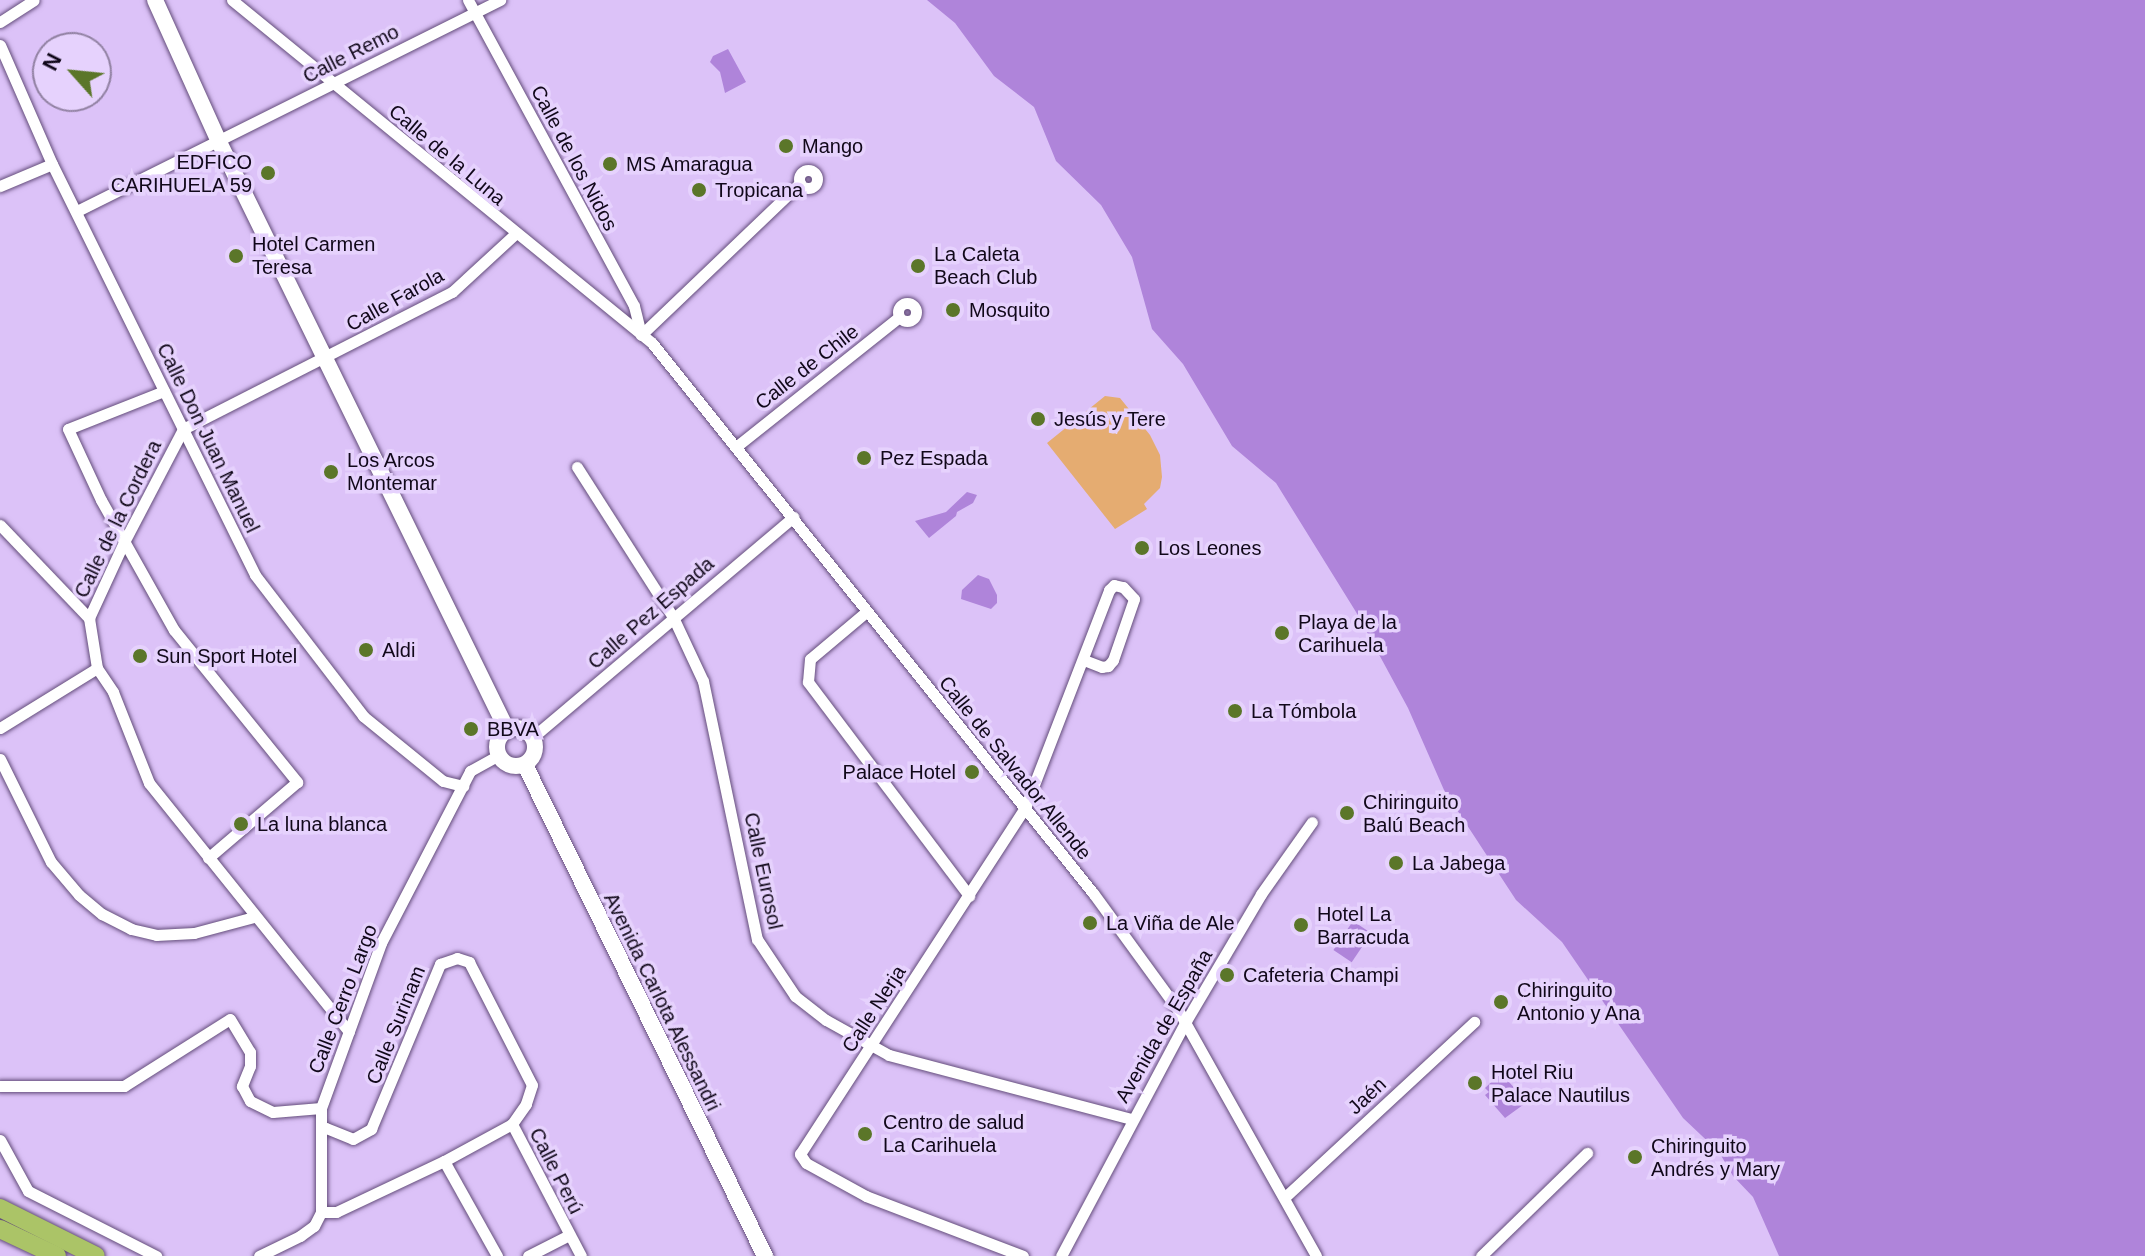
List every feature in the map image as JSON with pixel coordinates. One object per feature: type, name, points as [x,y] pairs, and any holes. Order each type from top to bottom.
[{"type":"main road","points":[[155,0],[219,142],[507,730]]},
{"type":"main road","points":[[519,727],[533,737],[535,751],[525,765],[510,765],[499,755],[498,740],[507,730],[519,727]]},
{"type":"main road","name":"Avenida Carlota Alessandri","points":[[525,765],[765,1256]]},
{"type":"main road","points":[[0,1208],[96,1256]]},
{"type":"main road","points":[[0,1229],[57,1256]]},
{"type":"street","points":[[0,22],[34,0]]},
{"type":"street","name":"Calle de la Luna","points":[[232,0],[641,335]]},
{"type":"street","name":"Calle de los Nidos","points":[[468,0],[634,306],[641,335]]},
{"type":"street","name":"Calle Remo","points":[[77,211],[500,0]]},
{"type":"street","name":"Calle Don Juan Manuel","points":[[0,45],[52,164],[255,575],[335,684],[363,716],[407,755],[443,781],[463,786]]},
{"type":"street","points":[[0,186],[52,164]]},
{"type":"street","points":[[641,335],[800,183]]},
{"type":"street","name":"Calle Farola","points":[[324,358],[452,292],[515,234]]},
{"type":"street","name":"Calle de Chile","points":[[737,446],[899,317]]},
{"type":"street","name":"Calle de Salvador Allende","points":[[641,335],[737,446],[1025,808],[1186,1021],[1316,1256]]},
{"type":"street","name":"Calle de la Cordera","points":[[97,668],[89,618],[124,542],[183,429],[324,358]]},
{"type":"street","points":[[164,391],[68,429],[124,542],[174,630],[297,782],[208,858]]},
{"type":"street","name":"Calle Eurosol","points":[[577,467],[673,617],[703,681],[757,939],[795,996],[826,1020],[914,1064],[1132,1119]]},
{"type":"street","name":"Calle Pez Espada","points":[[533,737],[793,517]]},
{"type":"street","points":[[0,525],[89,618]]},
{"type":"street","name":"Calle Nerja","points":[[1023,1256],[866,1196],[806,1163],[800,1154],[1025,808],[1109,590],[1114,585],[1123,587],[1134,599],[1113,660],[1102,667],[1084,660]]},
{"type":"street","points":[[866,612],[810,659],[808,682],[969,896]]},
{"type":"street","points":[[0,728],[97,668],[113,692],[149,783],[349,1032]]},
{"type":"street","name":"Calle Cerro Largo","points":[[321,1212],[321,1108],[381,943],[470,771],[499,755]]},
{"type":"street","points":[[0,759],[51,862],[79,895],[102,914],[131,929],[156,935],[194,933],[254,917]]},
{"type":"street","name":"Avenida de España","points":[[1061,1256],[1186,1021],[1261,894],[1312,822]]},
{"type":"street","name":"Calle Surinam","points":[[321,1130],[326,1128],[353,1139],[371,1129],[440,964],[447,959],[469,962],[532,1085],[526,1104],[512,1124]]},
{"type":"street","points":[[0,1086],[124,1086],[230,1019],[250,1052],[250,1066],[242,1086],[250,1101],[273,1112],[321,1108]]},
{"type":"street","name":"Jaén","points":[[1285,1197],[1474,1022]]},
{"type":"street","points":[[259,1256],[300,1236],[314,1226],[321,1212],[336,1212],[444,1161],[512,1124]]},
{"type":"street","name":"Calle Perú","points":[[512,1124],[581,1256]]},
{"type":"street","points":[[0,1140],[28,1191],[156,1256]]},
{"type":"street","points":[[1481,1256],[1587,1153]]},
{"type":"street","points":[[444,1161],[497,1256]]},
{"type":"street","name":"Calle Perú","points":[[528,1256],[569,1235]]},
{"type":"shaded area","points":[[927,0],[2145,0],[2145,1256],[1779,1256],[1753,1197],[1733,1176],[1719,1152],[1683,1118],[1562,942],[1516,900],[1444,790],[1408,708],[1356,612],[1276,483],[1232,446],[1183,364],[1152,329],[1132,257],[1101,205],[1056,161],[1034,107],[994,76],[955,23]]},
{"type":"shaded area","points":[[728,49],[746,82],[725,93],[720,72],[710,62],[713,56]]},
{"type":"shaded area","points":[[1105,396],[1120,398],[1150,435],[1160,455],[1162,477],[1160,488],[1144,504],[1147,509],[1115,529],[1047,443]]},
{"type":"shaded area","points":[[967,492],[977,495],[973,503],[957,512],[929,538],[915,521],[946,512]]},
{"type":"shaded area","points":[[978,575],[989,579],[997,595],[997,603],[991,609],[961,599],[962,590]]},
{"type":"shaded area","points":[[1353,921],[1371,933],[1352,962],[1333,950]]},
{"type":"shaded area","points":[[1501,1073],[1527,1102],[1505,1118],[1485,1095],[1489,1092],[1485,1088]]},
{"type":"place","name":"Mango","points":[[786,146]]},
{"type":"place","name":"MS Amaragua","points":[[610,164]]},
{"type":"place","name":"EDFICO CARIHUELA 59","points":[[268,173]]},
{"type":"place","name":"Tropicana","points":[[699,190]]},
{"type":"place","name":"Hotel Carmen Teresa","points":[[236,256]]},
{"type":"place","name":"La Caleta Beach Club","points":[[918,266]]},
{"type":"place","name":"Mosquito","points":[[953,310]]},
{"type":"place","name":"Jesús y Tere","points":[[1038,419]]},
{"type":"place","name":"Pez Espada","points":[[864,458]]},
{"type":"place","name":"Los Arcos Montemar","points":[[331,472]]},
{"type":"place","name":"Los Leones","points":[[1142,548]]},
{"type":"place","name":"Playa de la Carihuela","points":[[1282,633]]},
{"type":"place","name":"Aldi","points":[[366,650]]},
{"type":"place","name":"Sun Sport Hotel","points":[[140,656]]},
{"type":"place","name":"La Tómbola","points":[[1235,711]]},
{"type":"place","name":"BBVA","points":[[471,729]]},
{"type":"place","name":"Palace Hotel","points":[[972,772]]},
{"type":"place","name":"Chiringuito Balú Beach","points":[[1347,813]]},
{"type":"place","name":"La luna blanca","points":[[241,824]]},
{"type":"place","name":"La Jabega","points":[[1396,863]]},
{"type":"place","name":"La Viña de Ale","points":[[1090,923]]},
{"type":"place","name":"Hotel La Barracuda","points":[[1301,925]]},
{"type":"place","name":"Cafeteria Champi","points":[[1227,975]]},
{"type":"place","name":"Chiringuito Antonio y Ana","points":[[1501,1002]]},
{"type":"place","name":"Hotel Riu Palace Nautilus","points":[[1475,1083]]},
{"type":"place","name":"Centro de salud La Carihuela","points":[[865,1134]]},
{"type":"place","name":"Chiringuito Andrés y Mary","points":[[1635,1157]]}]
